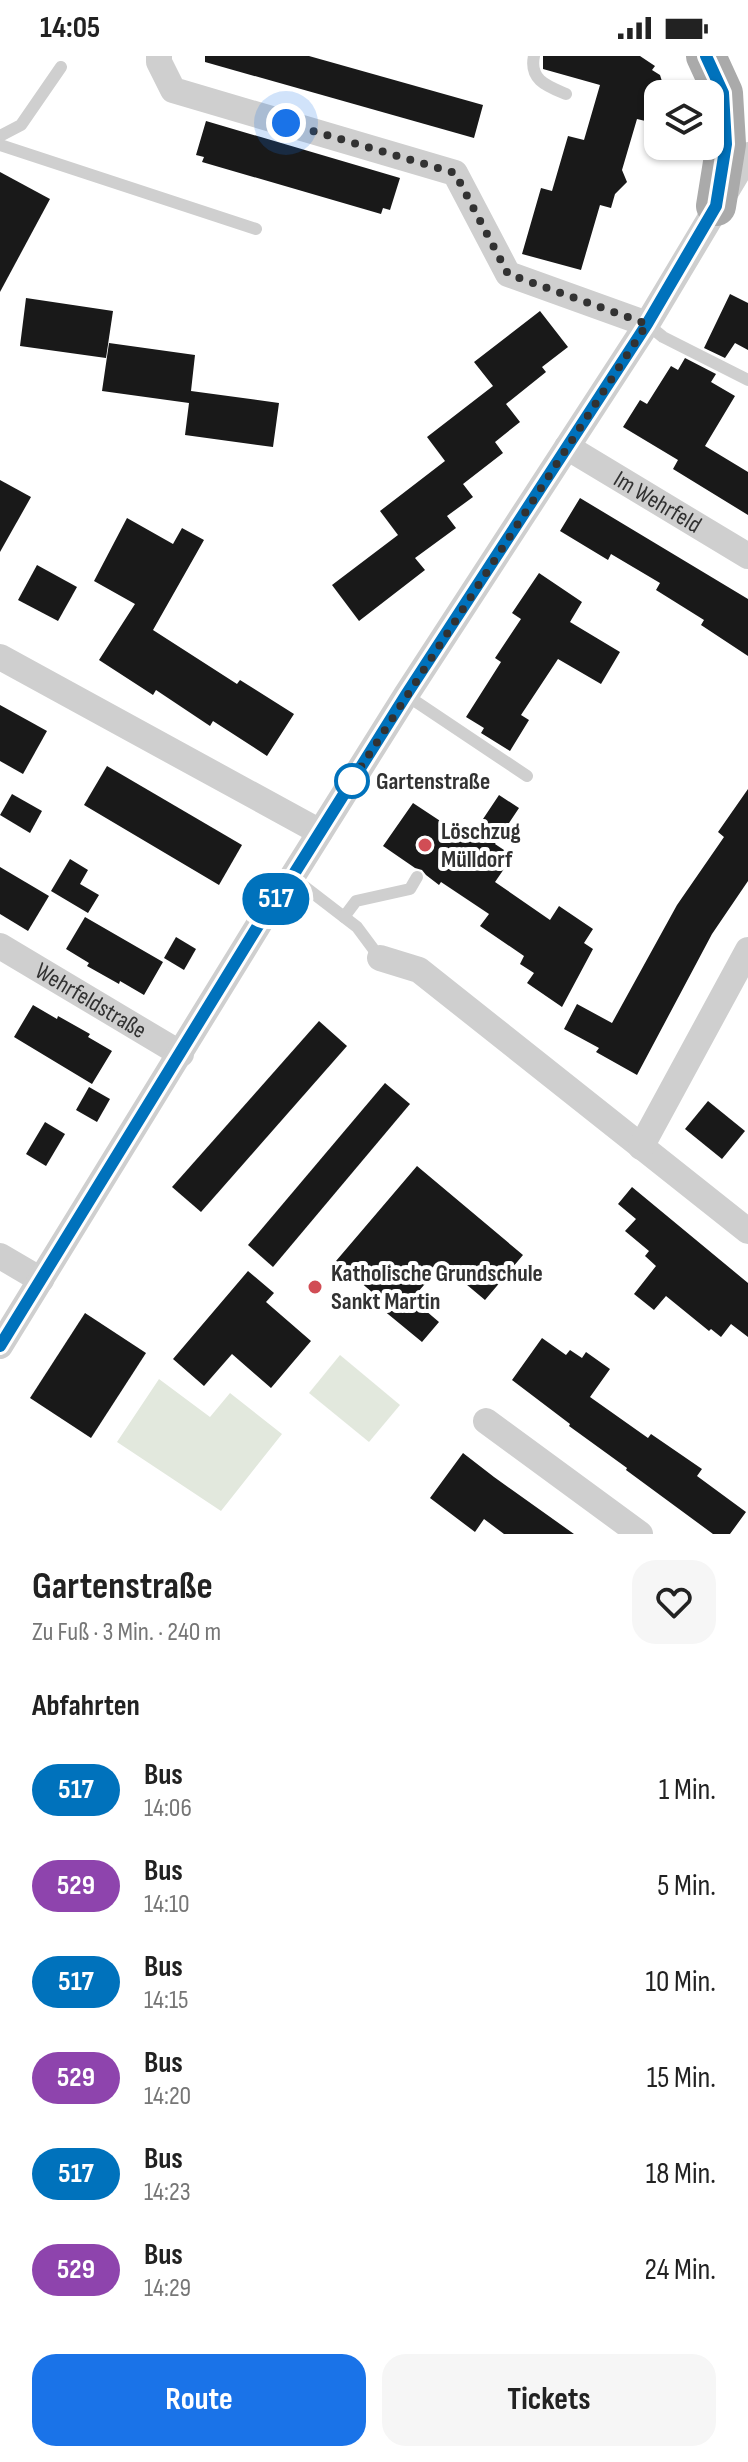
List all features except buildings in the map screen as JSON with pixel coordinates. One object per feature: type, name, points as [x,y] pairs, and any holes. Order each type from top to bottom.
[{"type":"main road","points":[[706,56],[723,93],[726,144],[716,206]]},
{"type":"street","points":[[159,56],[173,90],[455,173],[508,274],[647,324]]},
{"type":"street","points":[[0,1346],[264,916],[647,324],[748,155]]},
{"type":"street","name":"Im Wehrfeld","points":[[567,447],[748,556]]},
{"type":"street","points":[[0,657],[320,832]]},
{"type":"street","name":"Wehrfeldstraße","points":[[0,946],[181,1054]]},
{"type":"street","points":[[641,1147],[748,950]]},
{"type":"street","points":[[380,958],[419,970],[748,1231]]},
{"type":"street","points":[[0,1256],[41,1280]]},
{"type":"street","points":[[486,1421],[640,1534]]},
{"type":"lane","points":[[534,56],[532,67],[542,84],[566,94]]},
{"type":"lane","points":[[0,136],[21,125],[61,67]]},
{"type":"lane","points":[[0,145],[256,229]]},
{"type":"lane","points":[[647,324],[663,337],[748,380]]},
{"type":"lane","points":[[406,695],[527,776]]},
{"type":"lane","points":[[292,877],[357,927],[380,958]]},
{"type":"lane","points":[[344,917],[356,901],[410,889],[417,877]]},
{"type":"shaded area","points":[[340,1355],[400,1405],[369,1442],[309,1393]]},
{"type":"shaded area","points":[[159,1379],[210,1417],[230,1393],[282,1434],[221,1511],[117,1442]]},
{"type":"bus line","name":"517","points":[[0,1346],[264,916],[647,324],[716,206],[726,144],[723,93],[706,56]]},
{"type":"place","name":"Gartenstraße","points":[[352,781]]},
{"type":"place","name":"Löschzug Mülldorf","points":[[425,845]]},
{"type":"place","name":"Katholische Grundschule Sankt Martin","points":[[315,1287]]},
{"type":"route","points":[[286,123],[455,173],[508,274],[647,324],[352,781]]}]
